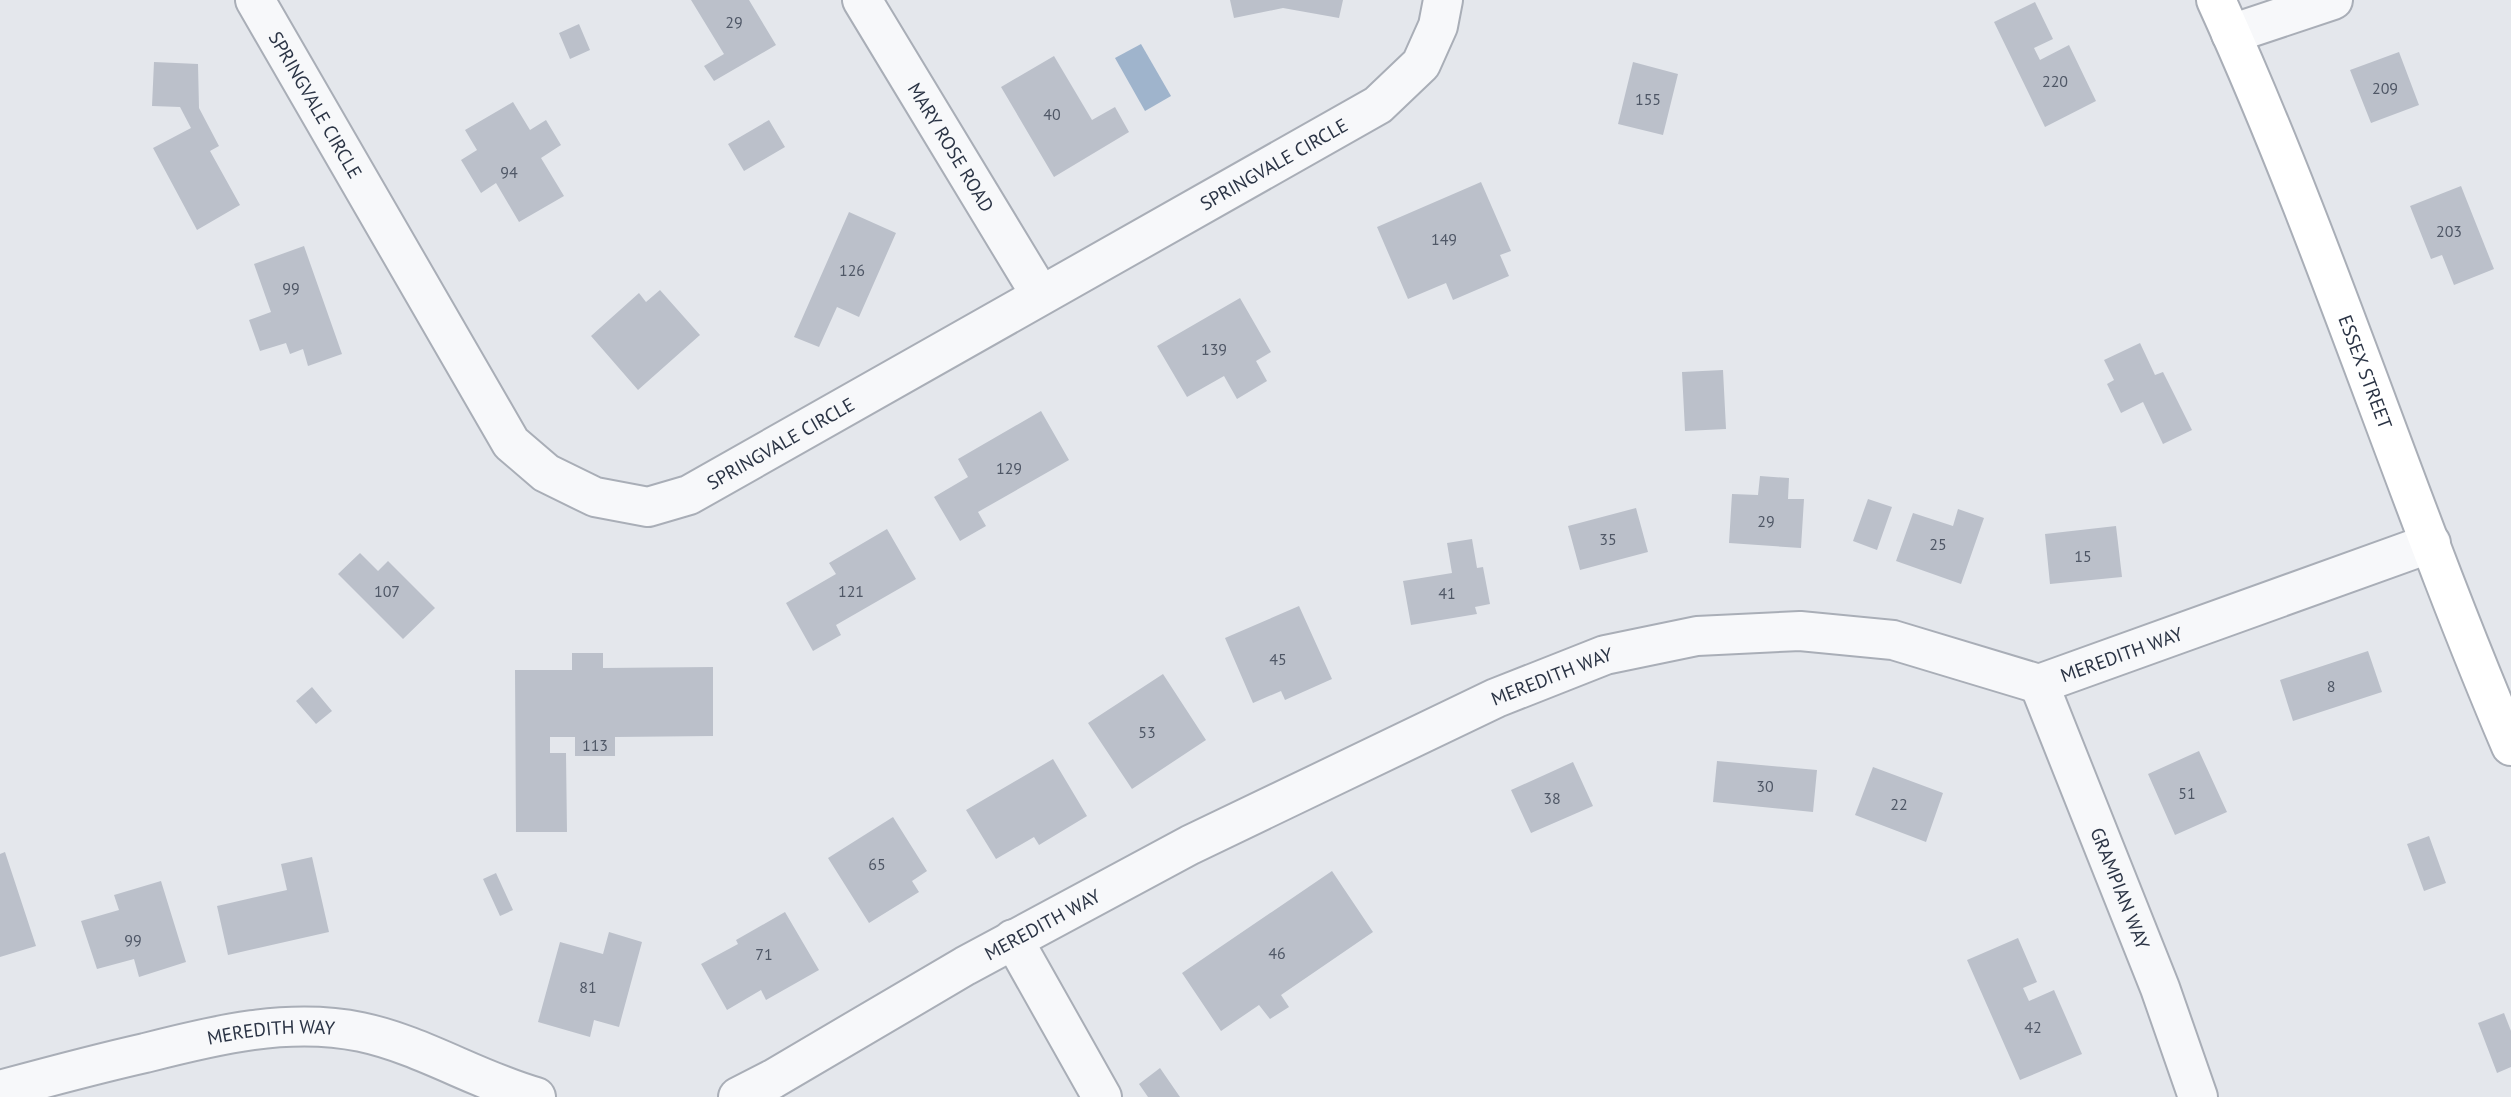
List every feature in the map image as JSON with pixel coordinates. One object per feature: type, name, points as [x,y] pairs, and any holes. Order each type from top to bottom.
[{"type":"street","name":"SPRINGVALE CIRCLE","points":[[256,0],[511,443],[547,473],[596,497],[648,507],[689,495],[1378,105],[1421,64],[1438,26],[1443,0]]},
{"type":"street","name":"MARY ROSE ROAD","points":[[862,0],[1041,294]]},
{"type":"street","name":"ESSEX STREET","points":[[2216,0],[2332,279],[2471,653],[2511,747]]},
{"type":"street","points":[[2231,34],[2333,0]]},
{"type":"street","name":"MEREDITH WAY","points":[[738,1097],[774,1079],[1013,939],[1202,839],[1496,698],[1605,655],[1697,635],[1800,631],[1893,640],[2039,684],[2431,543]]},
{"type":"street","name":"GRAMPIAN WAY","points":[[2039,684],[2160,988],[2198,1097]]},
{"type":"street","points":[[1013,939],[1102,1097]]},
{"type":"street","name":"MEREDITH WAY","points":[[0,1090],[199,1039],[252,1029],[310,1027],[359,1032],[394,1041],[507,1089],[536,1097]]},
{"type":"water","points":[[1141,44],[1171,96],[1145,111],[1115,58]]},
{"type":"building","points":[[691,0],[749,0],[776,45],[714,81],[704,66],[724,54]]},
{"type":"building","points":[[1230,0],[1343,0],[1339,18],[1283,8],[1234,18]]},
{"type":"building","points":[[2035,2],[2053,39],[2034,48],[2040,60],[2069,45],[2096,101],[2045,127],[1994,22]]},
{"type":"building","points":[[579,24],[590,50],[570,59],[559,33]]},
{"type":"building","points":[[2399,52],[2419,105],[2371,123],[2350,70]]},
{"type":"building","points":[[1054,56],[1092,120],[1115,107],[1129,132],[1054,177],[1001,87]]},
{"type":"building","points":[[154,62],[198,64],[199,108],[219,146],[210,151],[240,205],[197,230],[153,148],[191,128],[180,107],[152,106]]},
{"type":"building","points":[[1633,62],[1678,74],[1663,135],[1618,124]]},
{"type":"building","points":[[513,102],[530,130],[546,120],[561,145],[541,158],[564,196],[519,222],[496,183],[481,193],[461,160],[477,150],[465,130]]},
{"type":"building","points":[[769,120],[785,147],[744,171],[728,144]]},
{"type":"building","points":[[1481,182],[1511,251],[1500,255],[1509,276],[1453,300],[1446,283],[1408,299],[1377,227]]},
{"type":"building","points":[[2461,186],[2494,269],[2454,285],[2442,255],[2431,259],[2410,206]]},
{"type":"building","points":[[849,212],[896,233],[859,317],[837,307],[819,347],[794,337]]},
{"type":"building","points":[[304,246],[342,354],[308,366],[303,349],[290,354],[286,343],[260,351],[249,320],[271,312],[254,264]]},
{"type":"building","points":[[660,290],[700,335],[638,390],[591,336],[639,293],[646,302]]},
{"type":"building","points":[[1240,298],[1271,352],[1256,361],[1267,381],[1237,399],[1224,376],[1187,397],[1157,346]]},
{"type":"building","points":[[2140,343],[2155,375],[2163,372],[2192,430],[2163,444],[2143,402],[2121,413],[2107,384],[2114,380],[2104,360]]},
{"type":"building","points":[[1723,370],[1726,429],[1685,431],[1682,372]]},
{"type":"building","points":[[1041,411],[1069,460],[978,512],[986,526],[960,541],[934,497],[968,477],[958,459]]},
{"type":"building","points":[[1760,476],[1789,478],[1788,499],[1804,499],[1801,548],[1729,543],[1732,494],[1758,495]]},
{"type":"building","points":[[1868,499],[1892,507],[1877,550],[1853,541]]},
{"type":"building","points":[[1636,508],[1648,552],[1580,570],[1568,526]]},
{"type":"building","points":[[1958,509],[1984,518],[1961,584],[1896,561],[1913,513],[1953,526]]},
{"type":"building","points":[[2116,526],[2122,577],[2050,584],[2045,534]]},
{"type":"building","points":[[887,529],[916,579],[836,625],[841,635],[813,651],[786,603],[836,574],[829,563]]},
{"type":"building","points":[[1472,539],[1477,568],[1483,567],[1490,604],[1475,607],[1477,614],[1411,625],[1403,581],[1452,573],[1447,543]]},
{"type":"building","points":[[360,553],[378,571],[388,561],[435,608],[403,639],[338,574]]},
{"type":"building","points":[[1299,606],[1332,679],[1285,700],[1281,691],[1253,703],[1225,638]]},
{"type":"building","points":[[2368,651],[2382,692],[2293,721],[2280,680]]},
{"type":"building","points":[[572,653],[603,653],[603,668],[713,667],[713,736],[615,737],[615,756],[575,756],[575,737],[550,737],[550,753],[566,753],[567,832],[516,832],[515,670],[572,670]]},
{"type":"building","points":[[1163,674],[1206,740],[1132,789],[1088,723]]},
{"type":"building","points":[[312,687],[332,711],[316,724],[296,701]]},
{"type":"building","points":[[2199,751],[2227,812],[2175,835],[2148,774]]},
{"type":"building","points":[[1053,759],[1087,816],[1039,845],[1034,837],[996,859],[966,810]]},
{"type":"building","points":[[1717,761],[1817,770],[1813,812],[1713,802]]},
{"type":"building","points":[[1573,762],[1593,806],[1531,833],[1511,790]]},
{"type":"building","points":[[1873,767],[1943,793],[1926,842],[1855,815]]},
{"type":"building","points":[[893,817],[927,871],[912,881],[919,892],[869,923],[828,858]]},
{"type":"building","points":[[2429,836],[2446,883],[2424,891],[2407,844]]},
{"type":"building","points":[[5,852],[36,946],[0,957],[0,854]]},
{"type":"building","points":[[312,857],[329,932],[228,955],[217,906],[287,890],[281,864]]},
{"type":"building","points":[[1332,871],[1373,932],[1281,995],[1289,1007],[1270,1019],[1259,1005],[1221,1031],[1182,973]]},
{"type":"building","points":[[496,873],[513,910],[500,916],[483,879]]},
{"type":"building","points":[[161,881],[186,962],[139,977],[134,959],[97,969],[81,921],[119,910],[114,895]]},
{"type":"building","points":[[785,912],[819,970],[766,1000],[761,990],[727,1010],[701,964],[738,944],[736,940]]},
{"type":"building","points":[[609,932],[642,942],[619,1027],[594,1020],[590,1037],[538,1022],[560,942],[603,954]]},
{"type":"building","points":[[2018,938],[2037,982],[2023,988],[2029,1001],[2054,990],[2082,1054],[2020,1080],[1967,960]]},
{"type":"building","points":[[2504,1013],[2511,1031],[2511,1067],[2497,1073],[2478,1023]]},
{"type":"building","points":[[1160,1068],[1180,1097],[1148,1097],[1139,1084]]}]
